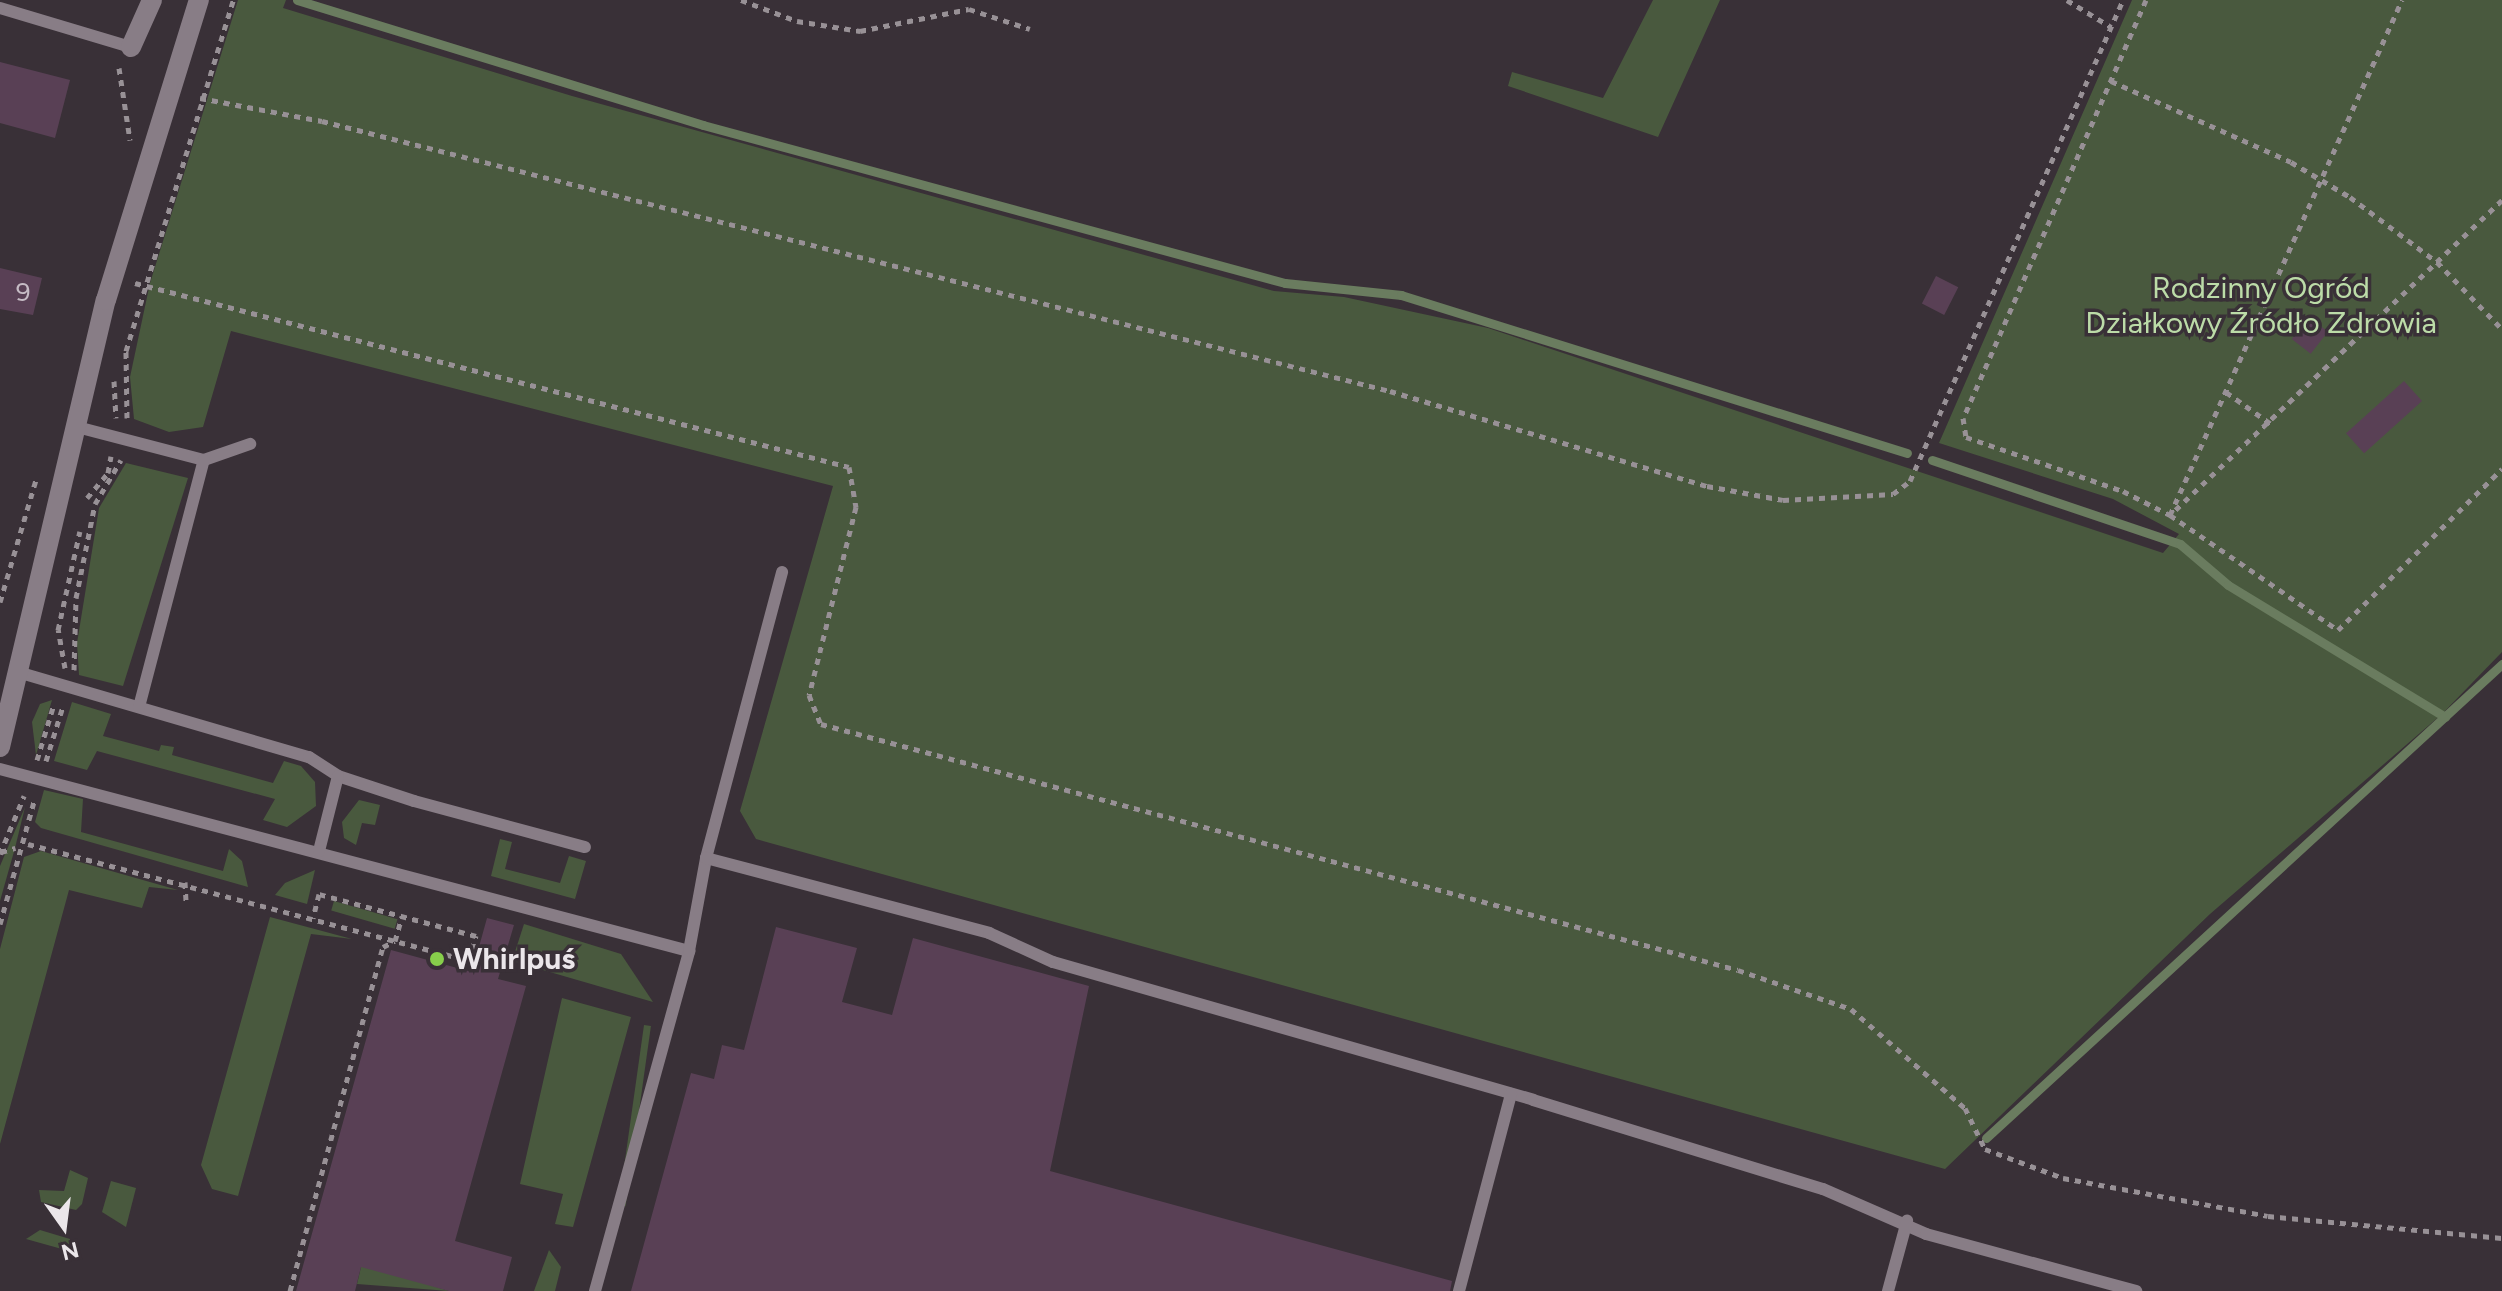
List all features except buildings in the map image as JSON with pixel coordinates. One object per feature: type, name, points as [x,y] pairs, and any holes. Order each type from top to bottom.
[{"type":"street","points":[[131,47],[152,0]]},
{"type":"street","points":[[0,747],[21,673],[106,300],[199,0]]},
{"type":"lane","points":[[0,8],[131,47]]},
{"type":"lane","points":[[77,427],[204,460],[250,444]]},
{"type":"lane","points":[[139,707],[204,460]]},
{"type":"lane","points":[[595,1291],[689,951],[706,858],[782,572]]},
{"type":"lane","points":[[21,673],[309,757],[338,776],[585,847]]},
{"type":"lane","points":[[0,769],[689,951]]},
{"type":"lane","points":[[319,851],[338,776]]},
{"type":"lane","points":[[706,858],[989,933],[1053,962],[1511,1094],[1907,1221],[1926,1234],[2136,1291]]},
{"type":"lane","points":[[1459,1291],[1511,1094]]},
{"type":"lane","points":[[1888,1291],[1907,1221]]},
{"type":"path","points":[[127,414],[126,351],[233,0]]},
{"type":"path","points":[[741,0],[797,21],[860,31],[969,9],[1030,29]]},
{"type":"path","points":[[2067,0],[2111,27]]},
{"type":"path","points":[[202,98],[322,121],[1390,391],[1707,486],[1783,500],[1893,494],[1910,481],[2123,0]]},
{"type":"path","points":[[2146,0],[1963,418],[1966,437],[2170,515],[2338,630],[2502,469]]},
{"type":"path","points":[[2170,515],[2402,0]]},
{"type":"path","points":[[117,72],[131,145]]},
{"type":"path","points":[[2111,81],[2321,179],[2437,262],[2502,329]]},
{"type":"path","points":[[2170,515],[2271,424],[2502,200]]},
{"type":"path","points":[[134,283],[849,467],[856,507],[809,695],[821,724],[1738,970],[1851,1009],[1965,1108],[1985,1149],[2050,1174],[2268,1216],[2502,1238]]},
{"type":"path","points":[[2226,392],[2271,424]]},
{"type":"path","points":[[73,672],[76,598],[95,504],[120,465]]},
{"type":"path","points":[[65,666],[58,630],[84,510],[109,469]]},
{"type":"path","points":[[0,602],[6,576]]},
{"type":"path","points":[[38,756],[56,698]]},
{"type":"path","points":[[47,759],[65,700]]},
{"type":"path","points":[[0,924],[36,793]]},
{"type":"path","points":[[0,853],[24,796]]},
{"type":"path","points":[[28,844],[185,882],[313,918],[395,941],[470,961],[476,936],[319,894],[313,918]]},
{"type":"path","points":[[0,853],[15,848]]},
{"type":"path","points":[[185,882],[186,902]]},
{"type":"path","points":[[290,1291],[383,947],[395,941],[402,916]]},
{"type":"green space","name":"Rodzinny Ogród Działkowy Źródło Zdrowia","points":[[238,0],[286,0],[283,8],[572,96],[1274,291],[1344,297],[1488,328],[2163,553],[2179,534],[2113,499],[1939,443],[2132,0],[2502,0],[2502,652],[2442,714],[2210,914],[1945,1169],[756,839],[740,811],[833,486],[231,331],[203,427],[169,432],[134,419],[130,377],[150,283]]},
{"type":"green space","points":[[1653,0],[1720,0],[1658,137],[1508,86],[1512,72],[1603,98]]},
{"type":"green space","points":[[126,463],[188,478],[123,686],[79,675],[77,643],[99,508]]},
{"type":"green space","points":[[52,700],[36,755],[32,722],[40,704]]},
{"type":"green space","points":[[72,702],[111,714],[103,736],[159,751],[161,745],[174,747],[172,755],[273,783],[284,761],[301,766],[315,782],[316,806],[287,827],[263,820],[275,799],[97,751],[87,770],[54,761]]},
{"type":"green space","points":[[44,790],[83,799],[81,832],[223,871],[229,849],[242,861],[248,887],[41,828],[35,822]]},
{"type":"green space","points":[[359,800],[380,805],[375,825],[362,823],[356,845],[344,838],[342,822]]},
{"type":"green space","points":[[25,807],[15,848],[0,901],[0,866]]},
{"type":"green space","points":[[500,839],[512,842],[505,869],[560,883],[569,856],[586,861],[575,899],[491,876]]},
{"type":"green space","points":[[41,851],[178,890],[149,887],[142,908],[69,890],[0,1144],[0,949],[24,857]]},
{"type":"green space","points":[[315,870],[307,904],[275,895],[285,883]]},
{"type":"green space","points":[[334,901],[397,919],[395,929],[331,911]]},
{"type":"green space","points":[[270,917],[352,939],[311,934],[238,1196],[212,1189],[201,1165]]},
{"type":"green space","points":[[524,924],[621,954],[653,1002],[512,961]]},
{"type":"green space","points":[[562,998],[631,1017],[573,1227],[555,1224],[563,1194],[520,1184]]},
{"type":"green space","points":[[644,1025],[651,1026],[626,1206],[619,1205]]},
{"type":"green space","points":[[70,1170],[88,1178],[82,1204],[76,1210],[41,1202],[39,1190],[64,1191]]},
{"type":"green space","points":[[111,1181],[136,1188],[126,1227],[102,1212]]},
{"type":"green space","points":[[40,1230],[70,1239],[69,1251],[26,1239]]},
{"type":"green space","points":[[549,1250],[561,1267],[555,1291],[534,1291]]},
{"type":"green space","points":[[362,1263],[449,1291],[357,1284]]},
{"type":"waterway","points":[[297,0],[703,125],[1285,283],[1401,295],[1907,453]]},
{"type":"waterway","points":[[1932,460],[2180,544],[2228,585],[2445,717]]},
{"type":"waterway","points":[[1986,1138],[2502,664]]},
{"type":"place","name":"Whirlpuś","points":[[437,959]]}]
